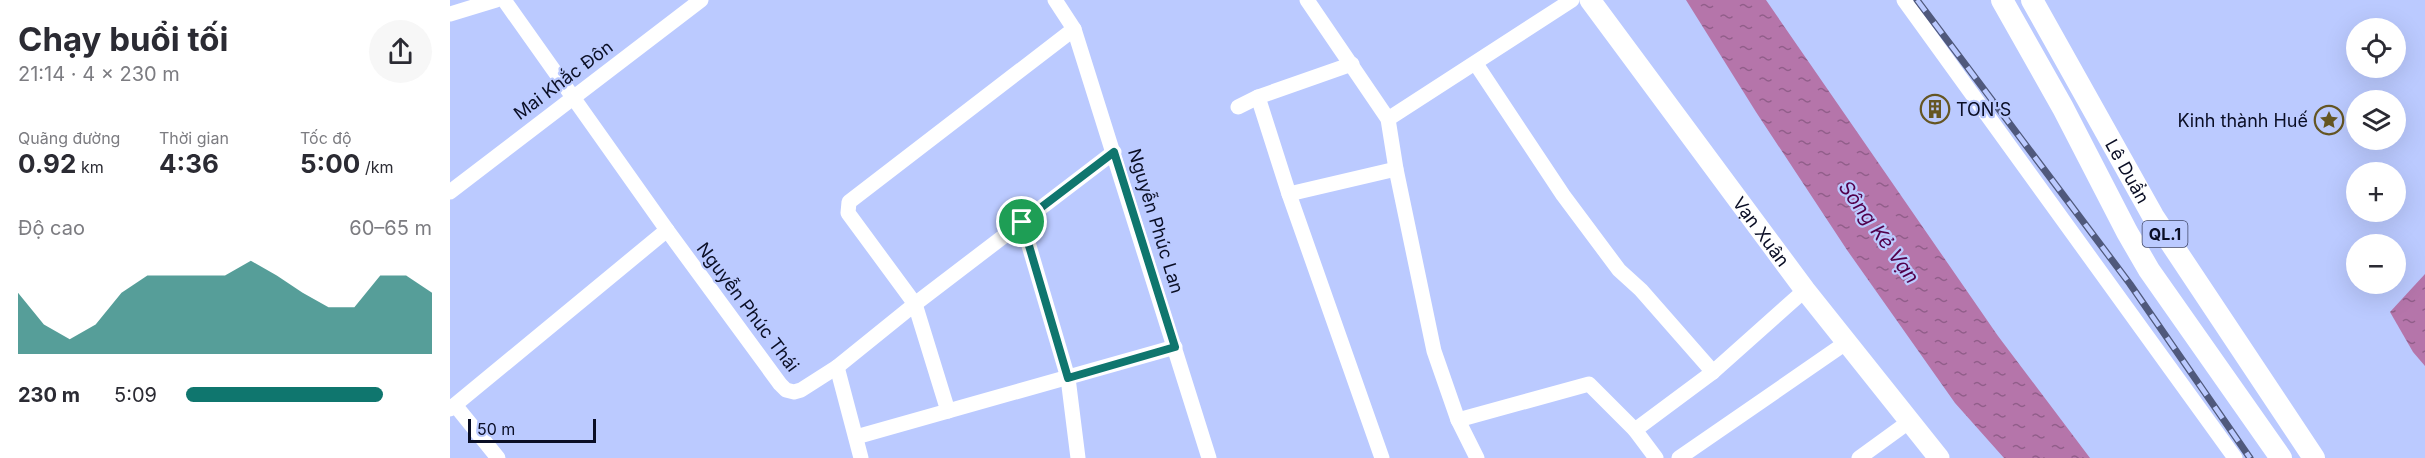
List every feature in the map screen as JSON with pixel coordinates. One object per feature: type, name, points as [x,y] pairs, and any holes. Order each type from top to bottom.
[{"type":"main road","name":"Lê Duẩn","points":[[2002,0],[2068,117],[2149,270],[2281,458]]},
{"type":"main road","name":"Lê Duẩn","points":[[2032,0],[2153,216],[2314,458]]},
{"type":"main road","points":[[2127,232],[2153,216]]},
{"type":"street","points":[[450,14],[495,0]]},
{"type":"street","name":"Nguyễn Phúc Thái","points":[[504,0],[667,230],[786,390],[794,392],[837,367],[915,304],[1114,152]]},
{"type":"street","name":"Mai Khắc Đôn","points":[[450,192],[700,0]]},
{"type":"street","name":"Nguyễn Phúc Lan","points":[[1054,0],[1074,29],[1209,458]]},
{"type":"street","points":[[1307,0],[1388,119],[1396,169],[1434,351],[1458,420],[1477,458]]},
{"type":"street","points":[[1388,119],[1572,0]]},
{"type":"street","name":"Vạn Xuân","points":[[1590,0],[1805,290],[1939,458]]},
{"type":"street","points":[[1904,0],[2235,458]]},
{"type":"street","points":[[948,411],[915,304],[848,213],[849,202],[1074,29]]},
{"type":"street","points":[[1238,107],[1258,97],[1352,64]]},
{"type":"street","points":[[1476,64],[1563,195],[1619,270],[1641,290],[1713,372]]},
{"type":"street","points":[[1258,97],[1289,194],[1382,458]]},
{"type":"street","points":[[1289,194],[1396,169]]},
{"type":"street","points":[[1022,222],[1068,378],[1078,458]]},
{"type":"street","points":[[498,458],[452,407],[667,230]]},
{"type":"street","points":[[1635,430],[1713,372],[1805,290]]},
{"type":"street","points":[[1679,458],[1847,342]]},
{"type":"street","points":[[856,437],[1175,347]]},
{"type":"street","points":[[837,367],[861,458]]},
{"type":"street","points":[[1458,420],[1589,384],[1635,430],[1656,458]]},
{"type":"street","points":[[1859,458],[1910,421]]},
{"type":"water","name":"Sông Kẻ Vạn","points":[[1686,0],[1766,0],[1998,336],[2090,458],[2004,458],[1955,403],[1847,250]]},
{"type":"water","points":[[2425,274],[2425,366],[2413,352],[2390,312]]},
{"type":"railway","points":[[1917,0],[2130,284],[2250,458]]},
{"type":"place","name":"TON'S","points":[[1935,109]]},
{"type":"place","name":"Kinh thành Huế","points":[[2329,120]]},
{"type":"route","points":[[1114,152],[1175,347],[1068,378],[1022,222],[1114,152]]}]
